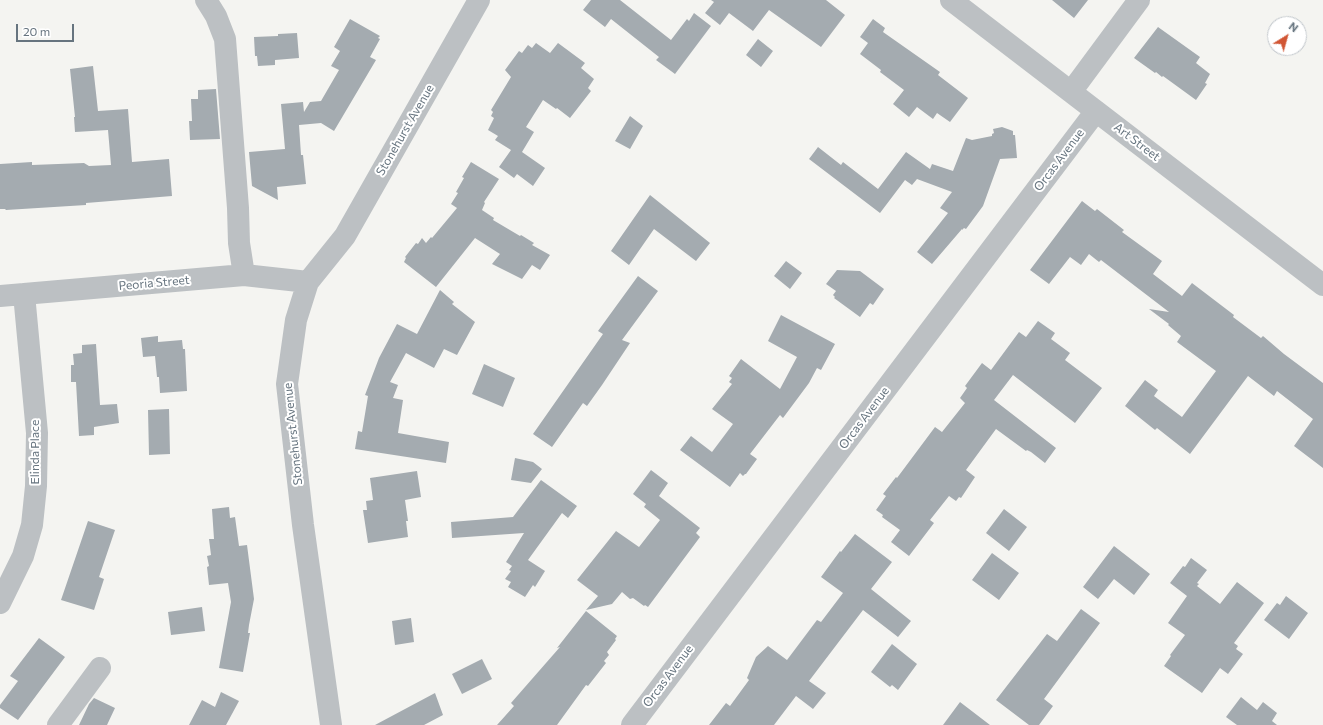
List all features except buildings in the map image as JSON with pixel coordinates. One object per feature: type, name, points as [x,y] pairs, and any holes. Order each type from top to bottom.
[{"type":"street","points":[[206,0],[216,16],[225,39],[238,208],[239,243],[244,275]]},
{"type":"street","name":"Stonehurst Avenue","points":[[331,725],[303,525],[287,384],[296,320],[308,282],[345,236],[479,0]]},
{"type":"street","name":"Art Street","points":[[951,0],[1323,285]]},
{"type":"street","points":[[1071,92],[1139,0]]},
{"type":"street","name":"Orcas Avenue","points":[[632,725],[1096,111]]},
{"type":"street","name":"Peoria Street","points":[[0,296],[244,275],[308,282]]},
{"type":"street","name":"Elinda Place","points":[[0,603],[5,596],[23,556],[32,525],[36,486],[37,433],[24,294]]},
{"type":"street","points":[[58,725],[100,668]]}]
